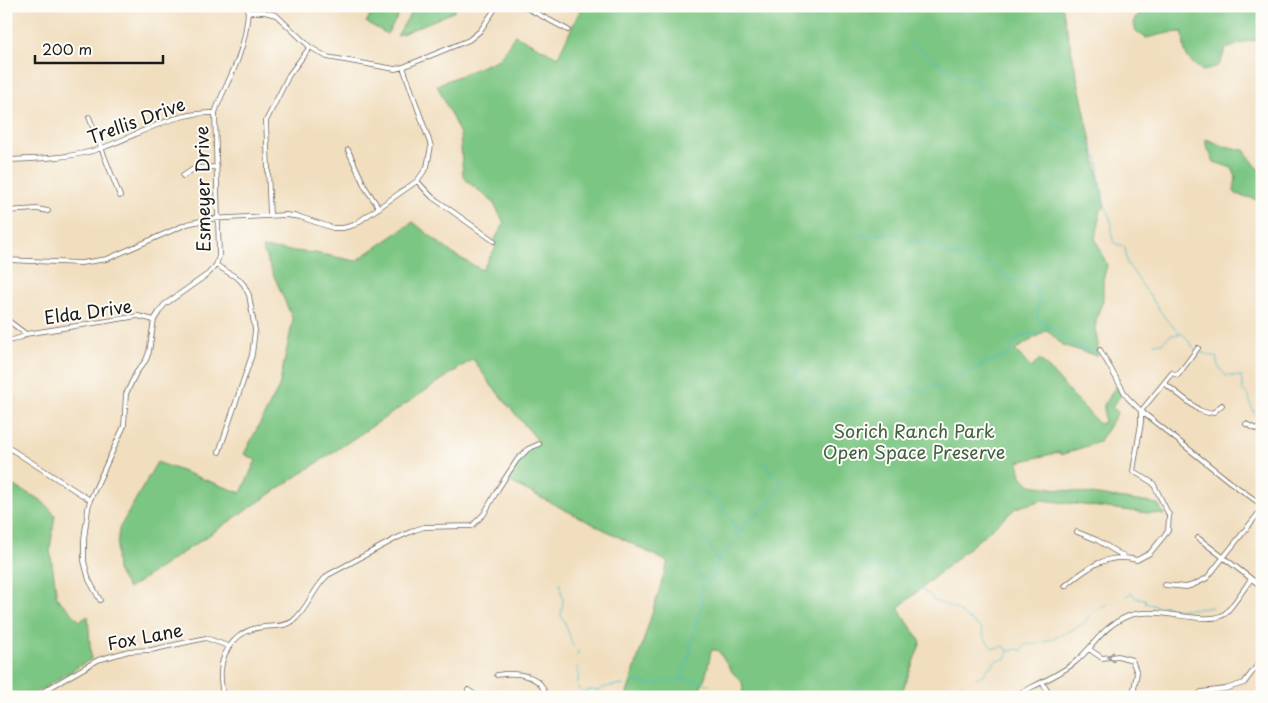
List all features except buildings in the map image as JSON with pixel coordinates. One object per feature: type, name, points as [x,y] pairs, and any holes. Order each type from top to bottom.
[{"type":"street","name":"Esmeyer Drive","points":[[100,600],[89,580],[84,562],[84,540],[90,500],[124,426],[126,394],[136,373],[146,360],[154,320],[164,304],[208,274],[216,265],[220,246],[215,113],[245,38],[248,6]]},
{"type":"street","points":[[248,12],[264,12],[276,15],[310,47],[327,57],[395,69],[469,40],[480,31],[498,6]]},
{"type":"street","points":[[523,6],[568,30]]},
{"type":"street","points":[[270,216],[266,121],[289,75],[310,47]]},
{"type":"street","points":[[6,260],[81,263],[107,258],[187,224],[219,218],[300,217],[324,226],[343,228],[360,222],[417,181],[427,167],[431,146],[403,67]]},
{"type":"street","name":"Trellis Drive","points":[[6,160],[84,153],[102,148],[182,115],[199,112],[215,113]]},
{"type":"street","points":[[89,117],[120,196]]},
{"type":"street","points":[[348,150],[365,187],[379,208]]},
{"type":"street","points":[[184,176],[195,168],[217,167]]},
{"type":"street","points":[[417,181],[432,197],[494,241]]},
{"type":"street","points":[[6,211],[37,209],[48,212]]},
{"type":"street","points":[[216,265],[238,278],[244,285],[250,295],[255,330],[252,355],[219,452]]},
{"type":"street","name":"Elda Drive","points":[[6,342],[26,334],[138,316],[154,320]]},
{"type":"street","name":"Elda Drive","points":[[6,319],[26,334]]},
{"type":"street","points":[[1076,532],[1097,540],[1123,556],[1137,560],[1150,553],[1168,531],[1169,515],[1153,483],[1133,471],[1142,411],[1172,373],[1178,375],[1198,348]]},
{"type":"street","points":[[1100,350],[1127,397],[1262,507],[1207,578],[1202,582],[1186,587],[1165,585]]},
{"type":"street","points":[[1164,383],[1204,412],[1214,412],[1222,405]]},
{"type":"street","points":[[1246,424],[1256,429],[1262,429]]},
{"type":"street","points":[[223,697],[220,672],[222,660],[228,646],[244,632],[252,628],[278,626],[291,622],[300,613],[320,582],[328,575],[398,538],[424,527],[459,528],[474,525],[484,514],[518,460],[528,449],[539,444]]},
{"type":"street","points":[[6,446],[90,500]]},
{"type":"street","points":[[1198,538],[1262,587]]},
{"type":"street","points":[[1065,586],[1087,568],[1103,561],[1123,556]]},
{"type":"street","points":[[1020,693],[1073,664],[1089,649],[1101,633],[1115,622],[1131,615],[1154,612],[1208,619],[1224,615],[1251,579]]},
{"type":"street","name":"Fox Lane","points":[[44,691],[98,660],[129,651],[151,650],[206,638],[228,646]]},
{"type":"street","points":[[1089,649],[1102,658],[1118,656],[1132,660],[1137,673],[1134,688],[1137,697]]},
{"type":"street","points":[[1200,692],[1225,689],[1244,683],[1262,659]]},
{"type":"street","points":[[497,675],[514,674],[534,679],[542,686],[545,697]]},
{"type":"street","points":[[1042,682],[1051,697]]},
{"type":"street","points":[[468,690],[478,697]]},
{"type":"green space","points":[[376,6],[409,6],[407,10],[403,8],[387,34],[366,22]]},
{"type":"green space","points":[[415,6],[458,6],[453,12],[397,36]]},
{"type":"green space","name":"Sorich Ranch Park Open Space Preserve","points":[[582,6],[1062,6],[1105,207],[1099,212],[1099,224],[1095,238],[1107,265],[1103,280],[1103,301],[1097,316],[1095,329],[1098,344],[1097,356],[1062,345],[1047,330],[1015,350],[1031,368],[1040,359],[1099,424],[1104,422],[1104,405],[1116,386],[1121,395],[1112,407],[1118,412],[1099,442],[1060,455],[1060,452],[1018,462],[1021,476],[1031,485],[1158,504],[1164,515],[1042,500],[1016,508],[898,608],[921,642],[900,697],[741,697],[742,682],[733,673],[718,650],[711,650],[703,682],[691,697],[626,697],[668,562],[506,480],[528,449],[539,442],[491,385],[473,359],[128,589],[117,570],[116,558],[119,529],[157,462],[241,493],[256,460],[244,454],[279,387],[293,320],[262,248],[315,253],[356,261],[413,222],[453,254],[482,270],[496,247],[494,241],[504,223],[493,202],[468,182],[463,175],[460,134],[437,85],[499,59],[515,35],[558,57]]},
{"type":"green space","points":[[1151,6],[1262,6],[1262,41],[1248,41],[1225,49],[1222,59],[1216,67],[1203,71],[1186,54],[1183,32],[1146,38],[1136,31],[1133,22],[1139,14]]},
{"type":"green space","points":[[1206,139],[1224,146],[1244,150],[1262,174],[1262,201],[1236,194],[1234,191],[1236,177],[1232,168],[1214,162],[1206,145]]},
{"type":"green space","points":[[6,482],[41,500],[55,515],[50,549],[57,598],[80,621],[88,616],[91,659],[29,697],[6,697]]},
{"type":"waterway","points":[[908,43],[958,75],[976,80],[982,91],[991,98],[1010,104],[1028,104],[1047,117],[1052,123],[1077,134],[1089,143],[1097,158],[1099,171],[1098,188],[1103,191],[1103,202],[1107,208],[1112,225],[1114,243],[1125,247],[1127,263],[1165,318],[1178,332],[1184,335],[1194,348]]},
{"type":"waterway","points":[[860,235],[881,235],[892,232],[905,239],[933,244],[938,252],[946,252],[953,256],[968,255],[978,264],[991,264],[1013,281],[1024,281],[1034,284],[1034,288],[1038,293],[1038,319],[1046,322],[1048,326]]},
{"type":"waterway","points":[[787,363],[797,369],[800,383],[815,402],[820,402],[829,408],[838,406],[841,409],[863,404],[868,400],[905,395],[910,388],[924,390],[934,384],[938,389],[944,389],[956,377],[962,376],[988,362],[1008,356],[1011,348],[1020,337],[1035,334],[1046,327],[1055,330],[1073,344],[1096,352]]},
{"type":"waterway","points":[[1154,343],[1162,343],[1170,335],[1180,334]]},
{"type":"waterway","points":[[1199,352],[1216,357],[1218,366],[1226,376],[1241,376],[1243,391],[1249,396],[1259,423]]},
{"type":"waterway","points":[[682,679],[682,672],[691,654],[689,651],[696,618],[703,604],[701,600],[703,586],[712,581],[718,562],[740,535],[744,522],[759,514],[781,486],[780,479],[771,473],[769,465],[764,463]]},
{"type":"waterway","points":[[684,481],[708,494],[719,505],[730,518],[738,537]]},
{"type":"waterway","points":[[700,537],[710,548],[717,561]]},
{"type":"waterway","points":[[681,553],[699,576],[702,577],[704,582]]},
{"type":"waterway","points":[[854,564],[879,564],[892,572],[903,574],[904,578],[924,590],[925,593],[930,594],[934,601],[954,608],[982,629],[986,640],[992,647],[1004,646],[1008,651],[1018,649],[1022,651],[1025,644],[1038,644],[1064,634],[1085,623],[1094,611],[1108,604]]},
{"type":"waterway","points":[[560,584],[563,601],[561,615],[574,646]]},
{"type":"waterway","points":[[1126,596],[1132,593],[1136,598],[1145,599],[1146,603],[1159,607],[1167,605],[1168,608],[1178,609],[1212,607]]},
{"type":"waterway","points":[[577,656],[578,651]]},
{"type":"waterway","points":[[976,678],[985,674],[996,660],[1005,659],[1008,651]]},
{"type":"waterway","points":[[577,667],[579,675],[577,686],[583,693]]},
{"type":"waterway","points":[[633,683],[637,681],[655,685],[667,680],[669,682],[685,679],[710,685]]},
{"type":"waterway","points":[[922,697],[939,695],[964,684]]},
{"type":"waterway","points":[[580,697],[588,690],[598,691],[607,687],[624,685]]},
{"type":"waterway","points":[[851,688],[873,697]]}]
